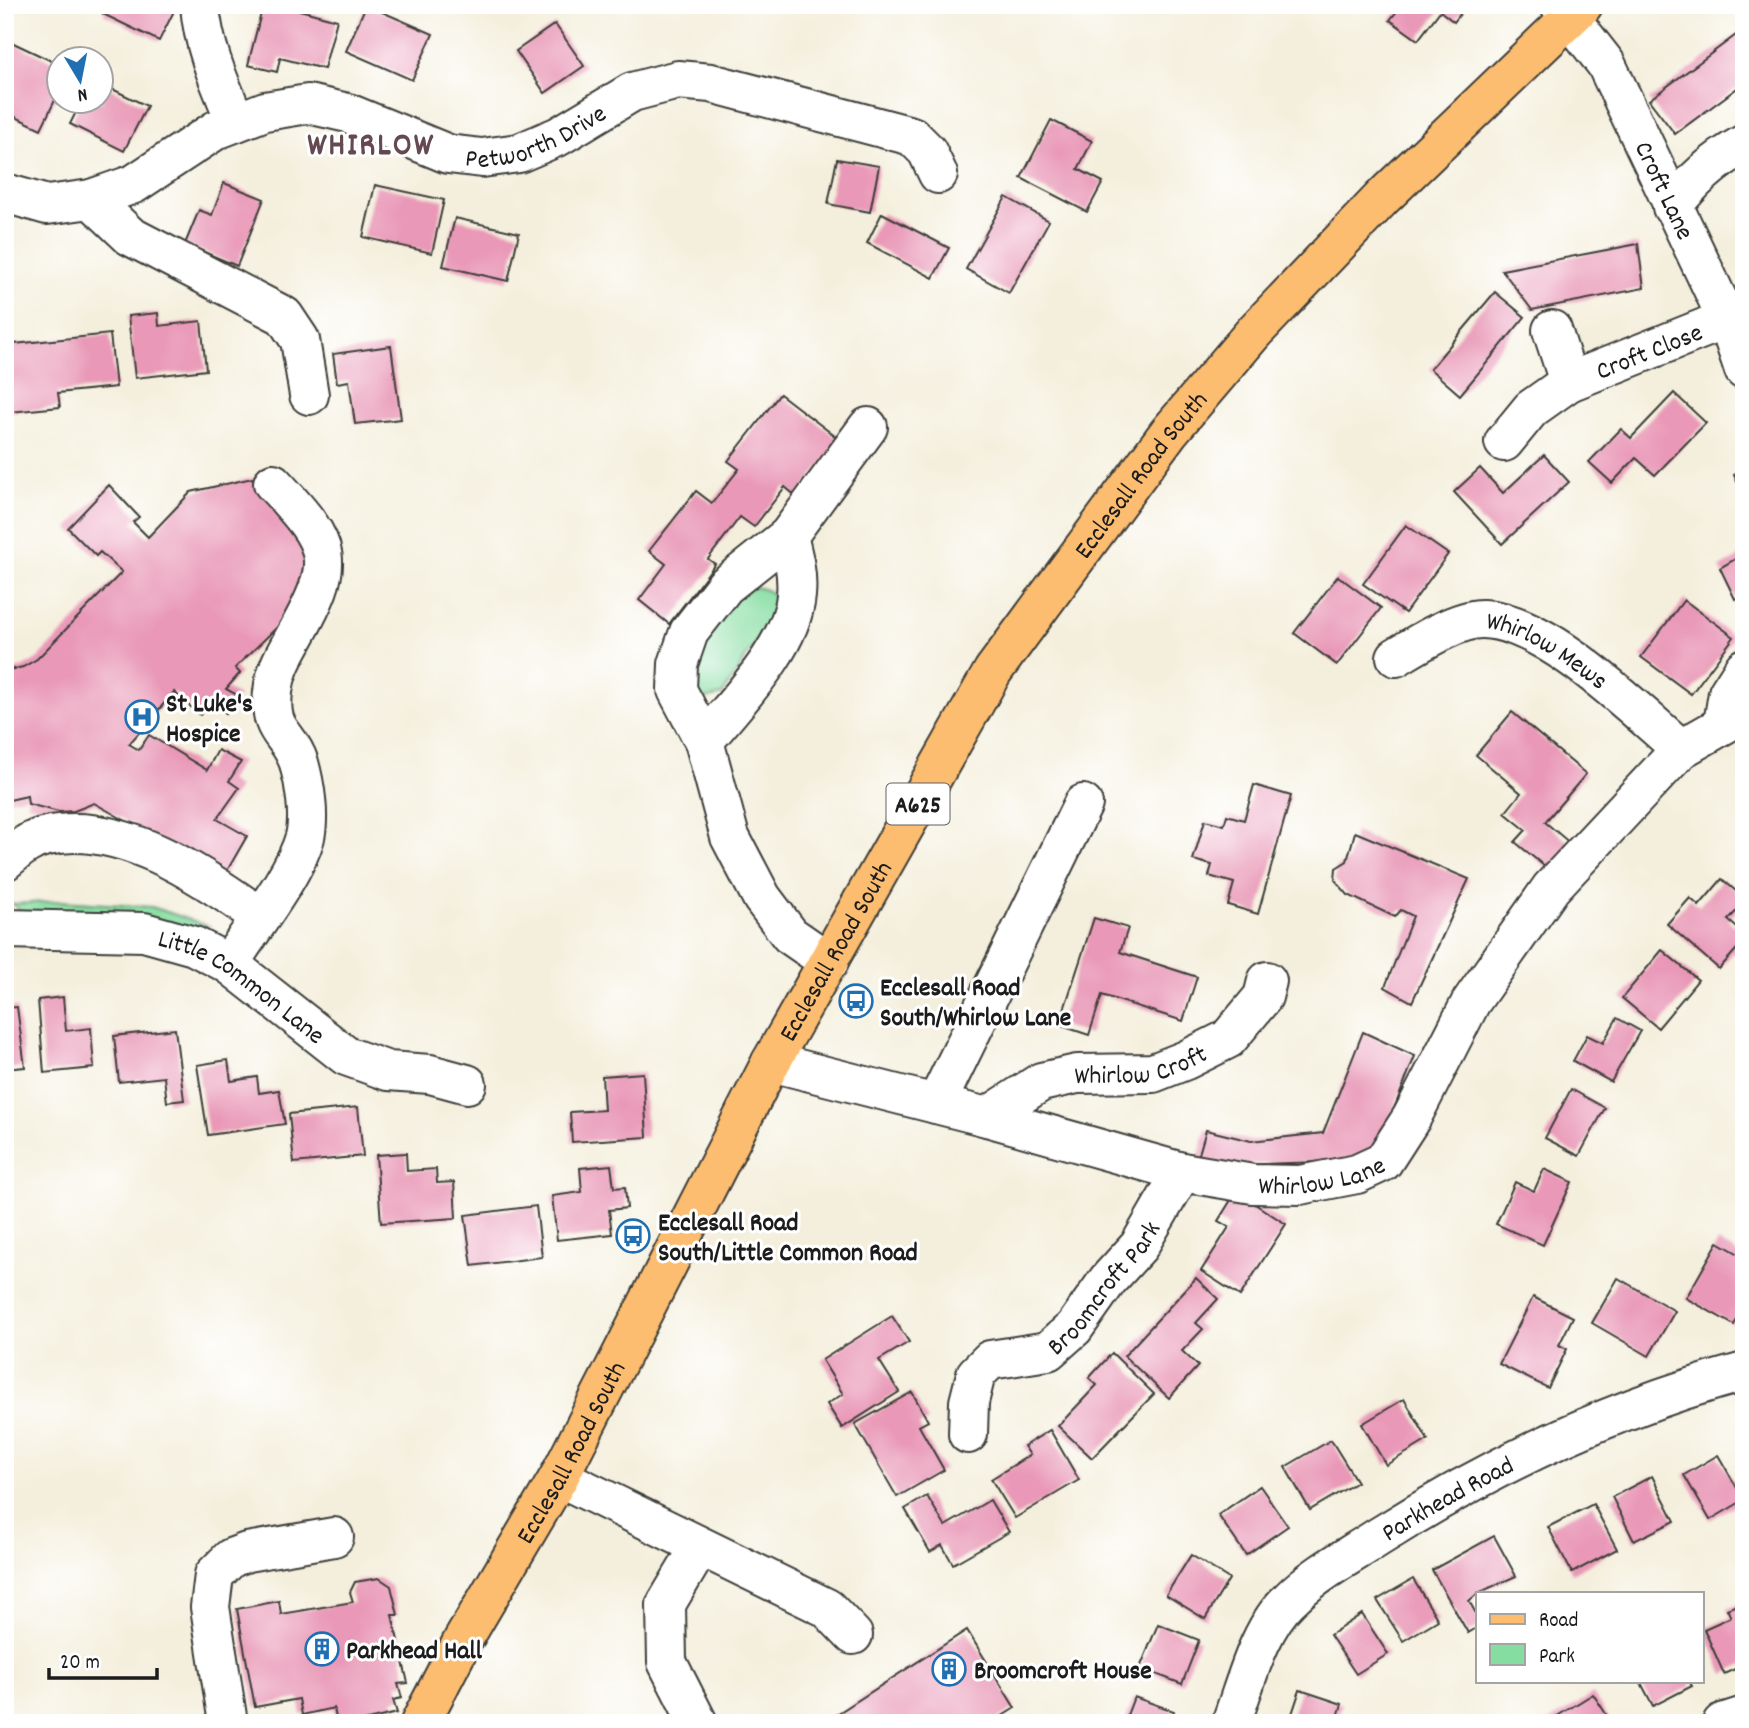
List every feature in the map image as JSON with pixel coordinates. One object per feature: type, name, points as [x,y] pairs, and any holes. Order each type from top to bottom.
[{"type":"main road","name":"Ecclesall Road South","points":[[421,1723],[463,1640],[559,1477],[772,1062],[993,671],[1169,432],[1254,332],[1571,9]]},
{"type":"street","points":[[200,5],[201,28],[215,74],[236,122]]},
{"type":"street","name":"Croft Lane","points":[[1571,9],[1605,64],[1672,207],[1729,305],[1744,370]]},
{"type":"street","name":"Petworth Drive","points":[[5,193],[47,205],[91,199],[134,184],[216,130],[265,111],[308,104],[348,113],[448,154],[482,158],[519,153],[559,136],[632,92],[678,80],[711,83],[912,135],[927,151],[938,174]]},
{"type":"street","points":[[1672,207],[1715,160],[1744,144]]},
{"type":"street","points":[[1697,177],[1744,179]]},
{"type":"street","points":[[91,199],[130,236],[284,316],[300,340],[309,395]]},
{"type":"street","name":"Croft Close","points":[[1504,442],[1531,409],[1569,382],[1729,305]]},
{"type":"street","name":"Croft Close","points":[[1552,330],[1569,382]]},
{"type":"street","points":[[829,962],[790,935],[762,898],[730,837],[704,741],[688,716],[677,690],[678,664],[689,632],[725,586],[788,536],[868,426]]},
{"type":"street","points":[[229,964],[297,858],[306,834],[306,800],[299,762],[276,729],[272,717],[273,692],[277,670],[324,578],[324,554],[317,532],[273,483]]},
{"type":"street","points":[[704,741],[752,682],[784,635],[796,597],[796,568],[788,536]]},
{"type":"street","name":"Whirlow Mews","points":[[1396,657],[1434,634],[1482,618],[1526,629],[1582,665],[1681,750]]},
{"type":"street","points":[[1733,719],[1728,693],[1744,667]]},
{"type":"street","name":"Whirlow Lane","points":[[772,1062],[987,1117],[1182,1172],[1254,1184],[1300,1185],[1357,1174],[1383,1162],[1412,1116],[1471,1002],[1551,887],[1681,750],[1733,719]]},
{"type":"street","points":[[936,1104],[1083,804]]},
{"type":"street","points":[[5,860],[24,845],[45,836],[82,831],[130,843],[200,876],[259,916]]},
{"type":"street","name":"Little Common Lane","points":[[5,929],[144,932],[194,946],[229,964],[346,1056],[387,1071],[430,1074],[467,1084]]},
{"type":"street","name":"Whirlow Croft","points":[[987,1117],[1041,1082],[1077,1074],[1153,1073],[1196,1055],[1228,1039],[1263,998],[1267,981]]},
{"type":"street","name":"Broomcroft Park","points":[[968,1434],[968,1402],[976,1374],[990,1360],[1048,1351],[1074,1328],[1108,1280],[1139,1246],[1182,1172]]},
{"type":"street","name":"Parkhead Road","points":[[1231,1723],[1272,1621],[1289,1599],[1316,1577],[1402,1523],[1499,1468],[1602,1420],[1687,1387],[1744,1372]]},
{"type":"street","points":[[559,1477],[827,1608],[853,1635]]},
{"type":"street","points":[[228,1723],[210,1607],[214,1575],[231,1558],[247,1552],[334,1538]]},
{"type":"street","points":[[698,1723],[667,1662],[666,1604],[700,1546]]},
{"type":"street","points":[[1722,1723],[1744,1716]]},
{"type":"green space","points":[[754,587],[764,589],[774,596],[776,610],[722,695],[706,699],[696,695],[696,648],[730,601]]},
{"type":"green space","points":[[62,901],[152,907],[209,926],[188,931],[29,916],[12,904]]},
{"type":"building","points":[[107,5],[176,7],[159,41],[103,14]]},
{"type":"building","points":[[263,5],[281,5],[337,20],[324,69],[280,58],[277,72],[248,65]]},
{"type":"building","points":[[366,5],[433,34],[412,80],[346,51]]},
{"type":"building","points":[[1402,5],[1467,5],[1454,22],[1440,11],[1418,40],[1390,20]]},
{"type":"building","points":[[555,24],[584,66],[545,93],[516,51]]},
{"type":"building","points":[[1744,29],[1744,83],[1675,134],[1649,100]]},
{"type":"building","points":[[5,39],[46,58],[47,116],[41,129],[5,112]]},
{"type":"building","points":[[116,91],[147,106],[124,151],[70,124],[74,116],[116,116]]},
{"type":"building","points":[[1051,120],[1092,141],[1078,169],[1103,182],[1087,212],[1021,178]]},
{"type":"building","points":[[837,159],[879,166],[870,212],[828,204]]},
{"type":"building","points":[[224,183],[264,199],[237,266],[185,244],[199,210],[212,215]]},
{"type":"building","points":[[375,185],[444,200],[432,253],[363,237]]},
{"type":"building","points":[[1006,197],[1049,221],[1009,293],[966,269]]},
{"type":"building","points":[[882,213],[949,248],[933,278],[867,243]]},
{"type":"building","points":[[455,218],[519,233],[508,281],[443,266]]},
{"type":"building","points":[[1638,244],[1644,288],[1532,310],[1502,270]]},
{"type":"building","points":[[1495,292],[1525,317],[1460,395],[1430,369]]},
{"type":"building","points":[[158,313],[159,326],[201,321],[206,370],[135,378],[128,316]]},
{"type":"building","points":[[110,334],[116,387],[58,393],[60,407],[10,412],[5,345]]},
{"type":"building","points":[[391,346],[401,419],[355,424],[349,381],[337,383],[333,354]]},
{"type":"building","points":[[1674,393],[1706,423],[1655,475],[1636,458],[1612,483],[1589,462],[1621,429],[1631,438]]},
{"type":"building","points":[[780,394],[840,440],[797,497],[785,487],[754,527],[740,517],[708,559],[715,564],[669,624],[639,600],[666,564],[649,551],[696,491],[712,503],[739,469],[728,461]]},
{"type":"building","points":[[1544,455],[1569,482],[1502,544],[1454,492],[1480,468],[1503,493]]},
{"type":"building","points":[[1744,470],[1744,497],[1734,475]]},
{"type":"building","points":[[252,478],[304,525],[306,599],[235,668],[240,673],[226,689],[239,696],[226,713],[212,703],[200,715],[174,692],[129,744],[139,750],[149,735],[207,770],[218,750],[241,762],[229,781],[239,788],[217,819],[247,836],[224,876],[94,803],[74,811],[59,812],[28,804],[27,796],[5,801],[5,671],[23,667],[37,659],[122,572],[100,552],[96,556],[68,528],[109,485],[139,517],[133,522],[148,537],[191,492]]},
{"type":"building","points":[[1406,525],[1448,554],[1405,613],[1363,584]]},
{"type":"building","points":[[1744,554],[1744,594],[1735,599],[1720,568]]},
{"type":"building","points":[[1338,576],[1381,608],[1337,665],[1294,633]]},
{"type":"building","points":[[1684,600],[1734,637],[1691,694],[1641,657]]},
{"type":"building","points":[[1512,712],[1586,774],[1545,822],[1571,844],[1549,870],[1515,842],[1526,830],[1505,813],[1521,793],[1476,755]]},
{"type":"building","points":[[1254,785],[1291,796],[1258,914],[1228,905],[1234,883],[1209,876],[1212,865],[1193,860],[1205,820],[1224,825],[1227,815],[1244,820]]},
{"type":"building","points":[[1355,832],[1469,879],[1412,1002],[1385,987],[1413,916],[1401,910],[1395,917],[1348,895],[1335,880],[1336,868],[1347,861]]},
{"type":"building","points":[[1722,879],[1744,898],[1744,903],[1728,920],[1744,934],[1744,941],[1719,969],[1667,924],[1690,898],[1699,906]]},
{"type":"building","points":[[1094,918],[1128,928],[1120,952],[1197,977],[1183,1021],[1102,995],[1089,1035],[1059,1025]]},
{"type":"building","points":[[1662,950],[1698,980],[1658,1028],[1622,998]]},
{"type":"building","points":[[63,997],[66,1031],[91,1028],[94,1068],[44,1073],[38,1000]]},
{"type":"building","points":[[17,1007],[25,1067],[5,1069],[5,1008]]},
{"type":"building","points":[[1617,1018],[1640,1031],[1611,1082],[1573,1061],[1587,1035],[1603,1043]]},
{"type":"building","points":[[175,1029],[184,1100],[167,1102],[164,1077],[119,1082],[114,1036]]},
{"type":"building","points":[[1363,1032],[1415,1056],[1381,1141],[1348,1161],[1235,1165],[1197,1161],[1206,1130],[1251,1141],[1323,1133]]},
{"type":"building","points":[[228,1060],[231,1081],[257,1077],[259,1093],[279,1090],[285,1124],[208,1135],[197,1065]]},
{"type":"building","points":[[643,1073],[647,1137],[572,1142],[570,1112],[604,1110],[602,1076]]},
{"type":"building","points":[[1571,1089],[1605,1108],[1579,1156],[1545,1138]]},
{"type":"building","points":[[358,1107],[363,1156],[294,1163],[289,1114]]},
{"type":"building","points":[[406,1153],[407,1171],[436,1169],[437,1183],[454,1182],[456,1218],[381,1223],[376,1155]]},
{"type":"building","points":[[611,1165],[614,1188],[625,1187],[627,1208],[609,1210],[612,1234],[557,1240],[552,1196],[582,1192],[580,1168]]},
{"type":"building","points":[[1544,1169],[1572,1182],[1543,1245],[1496,1224],[1515,1182],[1534,1191]]},
{"type":"building","points":[[1236,1192],[1286,1224],[1240,1296],[1201,1271],[1229,1227],[1218,1221]]},
{"type":"building","points":[[536,1206],[542,1257],[472,1266],[465,1215]]},
{"type":"building","points":[[1718,1242],[1744,1257],[1744,1308],[1734,1325],[1686,1298]]},
{"type":"building","points":[[1196,1278],[1218,1299],[1196,1323],[1203,1329],[1182,1351],[1198,1366],[1169,1398],[1124,1356]]},
{"type":"building","points":[[1618,1278],[1675,1311],[1649,1356],[1592,1323]]},
{"type":"building","points":[[1533,1297],[1573,1317],[1559,1345],[1567,1349],[1548,1388],[1499,1364]]},
{"type":"building","points":[[892,1316],[909,1342],[879,1360],[899,1392],[842,1428],[827,1404],[843,1394],[822,1360]]},
{"type":"building","points":[[1112,1353],[1154,1394],[1092,1458],[1058,1426],[1097,1385],[1089,1378]]},
{"type":"building","points":[[912,1392],[928,1421],[919,1426],[944,1470],[897,1497],[855,1424]]},
{"type":"building","points":[[1404,1399],[1428,1440],[1386,1465],[1362,1424]]},
{"type":"building","points":[[1050,1430],[1079,1480],[1015,1518],[991,1479],[1030,1455],[1024,1446]]},
{"type":"building","points":[[1331,1440],[1357,1482],[1310,1510],[1285,1467]]},
{"type":"building","points":[[1718,1455],[1744,1500],[1710,1520],[1684,1475]]},
{"type":"building","points":[[1652,1476],[1675,1521],[1634,1541],[1612,1497]]},
{"type":"building","points":[[1260,1486],[1288,1526],[1246,1555],[1218,1515]]},
{"type":"building","points":[[927,1496],[945,1526],[990,1500],[1009,1532],[953,1564],[942,1545],[930,1552],[905,1509]]},
{"type":"building","points":[[1593,1504],[1617,1549],[1572,1573],[1548,1527]]},
{"type":"building","points":[[1494,1536],[1516,1576],[1476,1592],[1469,1601],[1476,1613],[1476,1628],[1468,1633],[1432,1570]]},
{"type":"building","points":[[1191,1555],[1229,1579],[1205,1619],[1166,1595]]},
{"type":"building","name":"Parkhead Hall","points":[[379,1578],[391,1586],[398,1615],[392,1615],[408,1683],[398,1684],[402,1698],[393,1700],[397,1713],[355,1723],[337,1723],[334,1708],[302,1715],[299,1699],[255,1707],[237,1609],[279,1601],[281,1614],[353,1602],[350,1592],[355,1582]]},
{"type":"building","points":[[1413,1579],[1438,1620],[1403,1641],[1377,1600]]},
{"type":"building","points":[[1744,1602],[1744,1665],[1724,1674],[1704,1629],[1731,1617],[1727,1609]]},
{"type":"building","points":[[1362,1614],[1388,1654],[1356,1674],[1330,1635]]},
{"type":"building","points":[[1158,1624],[1199,1640],[1182,1684],[1140,1668]]},
{"type":"building","name":"Broomcroft House","points":[[967,1630],[1015,1708],[991,1723],[823,1723]]},
{"type":"building","points":[[1641,1682],[1690,1682],[1692,1686],[1653,1706]]},
{"type":"building","points":[[1300,1690],[1342,1704],[1336,1723],[1289,1723]]},
{"type":"building","points":[[1593,1694],[1612,1723],[1546,1723]]},
{"type":"building","points":[[1134,1697],[1174,1711],[1170,1723],[1124,1723]]},
{"type":"place","name":"St Luke's Hospice","points":[[142,717]]},
{"type":"place","name":"Ecclesall Road South/Whirlow Lane","points":[[856,1001]]},
{"type":"place","name":"Ecclesall Road South/Little Common Road","points":[[633,1236]]},
{"type":"place","name":"Parkhead Hall","points":[[322,1649]]},
{"type":"place","name":"Broomcroft House","points":[[949,1669]]},
{"type":"district","name":"WHIRLOW","points":[[371,142]]}]
